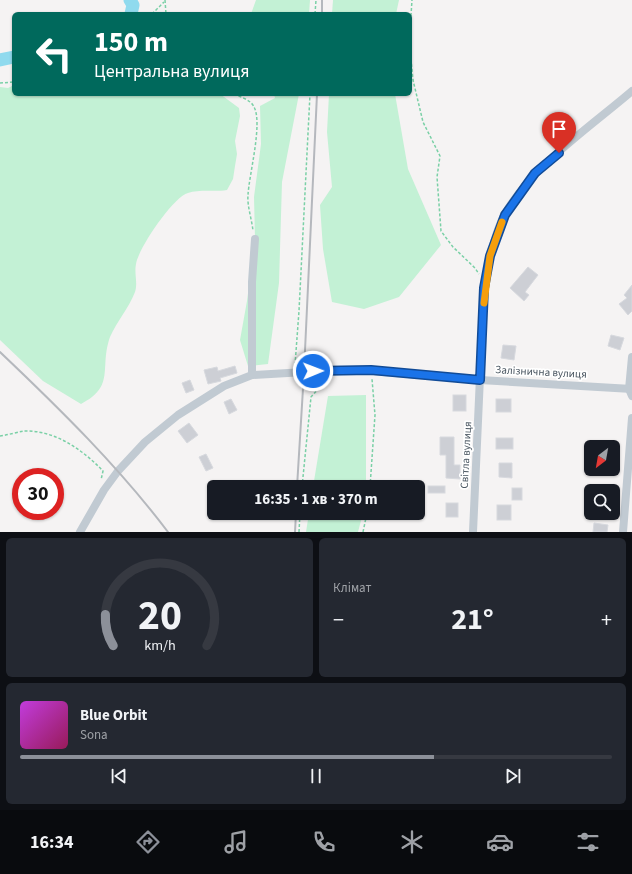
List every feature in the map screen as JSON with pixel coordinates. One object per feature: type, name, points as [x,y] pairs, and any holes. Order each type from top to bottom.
[{"type":"street","name":"Світла вулиця","points":[[473,532],[484,288],[490,256],[505,215],[535,173],[632,91]]},
{"type":"street","points":[[252,375],[252,282],[255,239]]},
{"type":"street","points":[[631,391],[632,357]]},
{"type":"street","name":"Залізнична вулиця","points":[[80,532],[104,490],[118,471],[145,442],[178,415],[224,386],[252,375],[371,370],[631,391]]},
{"type":"street","points":[[623,532],[632,418]]},
{"type":"path","points":[[315,12],[316,0]]},
{"type":"path","points":[[411,12],[412,0]]},
{"type":"path","points":[[154,12],[165,1]]},
{"type":"path","points":[[165,1],[166,12]]},
{"type":"path","points":[[412,70],[423,122],[440,156],[437,176],[441,231],[453,247],[475,268],[484,283],[484,288]]},
{"type":"path","points":[[0,83],[12,82]]},
{"type":"path","points":[[238,96],[254,106],[256,112],[256,139],[248,196],[255,239]]},
{"type":"path","points":[[294,373],[299,311],[310,96]]},
{"type":"path","points":[[370,480],[375,415],[371,370]]},
{"type":"path","points":[[303,480],[311,397],[320,387],[322,371]]},
{"type":"path","points":[[0,436],[25,431],[61,439],[86,455],[103,471],[101,481],[104,490]]},
{"type":"path","points":[[299,532],[300,520]]},
{"type":"path","points":[[363,532],[366,520]]},
{"type":"green space","points":[[256,0],[310,0],[309,12],[252,12]]},
{"type":"green space","points":[[333,0],[399,0],[396,12],[332,12]]},
{"type":"green space","points":[[12,86],[12,96],[223,96],[239,108],[240,116],[235,141],[237,154],[233,179],[227,190],[188,193],[165,213],[157,224],[138,257],[136,264],[135,292],[130,304],[110,337],[107,348],[103,383],[92,397],[81,404],[43,381],[0,340],[0,87],[8,88]]},
{"type":"green space","points":[[274,96],[299,96],[282,182],[279,283],[268,364],[248,366],[240,340],[255,239],[254,197],[261,144],[260,106],[275,98]]},
{"type":"green space","points":[[329,96],[395,96],[408,169],[441,245],[399,297],[364,309],[332,302],[323,249],[320,205],[332,187],[327,132]]},
{"type":"green space","points":[[366,395],[366,480],[314,480],[328,396]]},
{"type":"green space","points":[[308,520],[361,520],[358,532],[306,532]]},
{"type":"building","points":[[528,267],[538,275],[525,292],[529,295],[524,301],[510,288]]},
{"type":"building","points":[[632,285],[632,311],[628,315],[619,304],[627,298],[624,295]]},
{"type":"building","points":[[611,335],[624,338],[620,350],[608,346]]},
{"type":"building","points":[[503,345],[516,346],[514,360],[501,358]]},
{"type":"building","points":[[235,366],[237,373],[220,378],[221,381],[208,384],[204,370],[217,367],[218,371]]},
{"type":"building","points":[[190,380],[194,390],[186,393],[182,383]]},
{"type":"building","points":[[453,395],[466,395],[466,411],[453,411]]},
{"type":"building","points":[[231,399],[237,410],[229,414],[224,402]]},
{"type":"building","points":[[496,399],[511,399],[511,412],[496,412]]},
{"type":"building","points":[[189,423],[198,435],[187,443],[178,431]]},
{"type":"building","points":[[440,437],[454,437],[454,465],[460,465],[460,479],[446,478],[446,455],[440,455]]},
{"type":"building","points":[[496,438],[513,438],[513,449],[496,449]]},
{"type":"building","points":[[206,454],[213,468],[206,471],[199,457]]},
{"type":"building","points":[[499,463],[512,463],[512,478],[499,477]]},
{"type":"building","points":[[428,486],[445,486],[445,493],[428,493]]},
{"type":"building","points":[[512,488],[522,488],[522,500],[512,500]]},
{"type":"building","points":[[446,503],[458,503],[458,517],[446,517]]},
{"type":"building","points":[[497,505],[511,505],[511,520],[497,520]]},
{"type":"building","points":[[594,523],[608,525],[607,532],[593,532]]},
{"type":"waterway","points":[[130,0],[133,5],[131,12]]},
{"type":"waterway","points":[[0,60],[12,57]]},
{"type":"railway","points":[[322,0],[322,12]]},
{"type":"railway","points":[[297,480],[317,96]]},
{"type":"railway","points":[[0,352],[45,395],[109,461],[168,532]]},
{"type":"railway","points":[[295,532],[296,520]]},
{"type":"slow traffic","points":[[484,303],[484,288],[490,256],[502,222]]},
{"type":"route","points":[[313,371],[371,370],[480,380],[484,288],[490,256],[505,215],[535,173],[559,153]]}]
